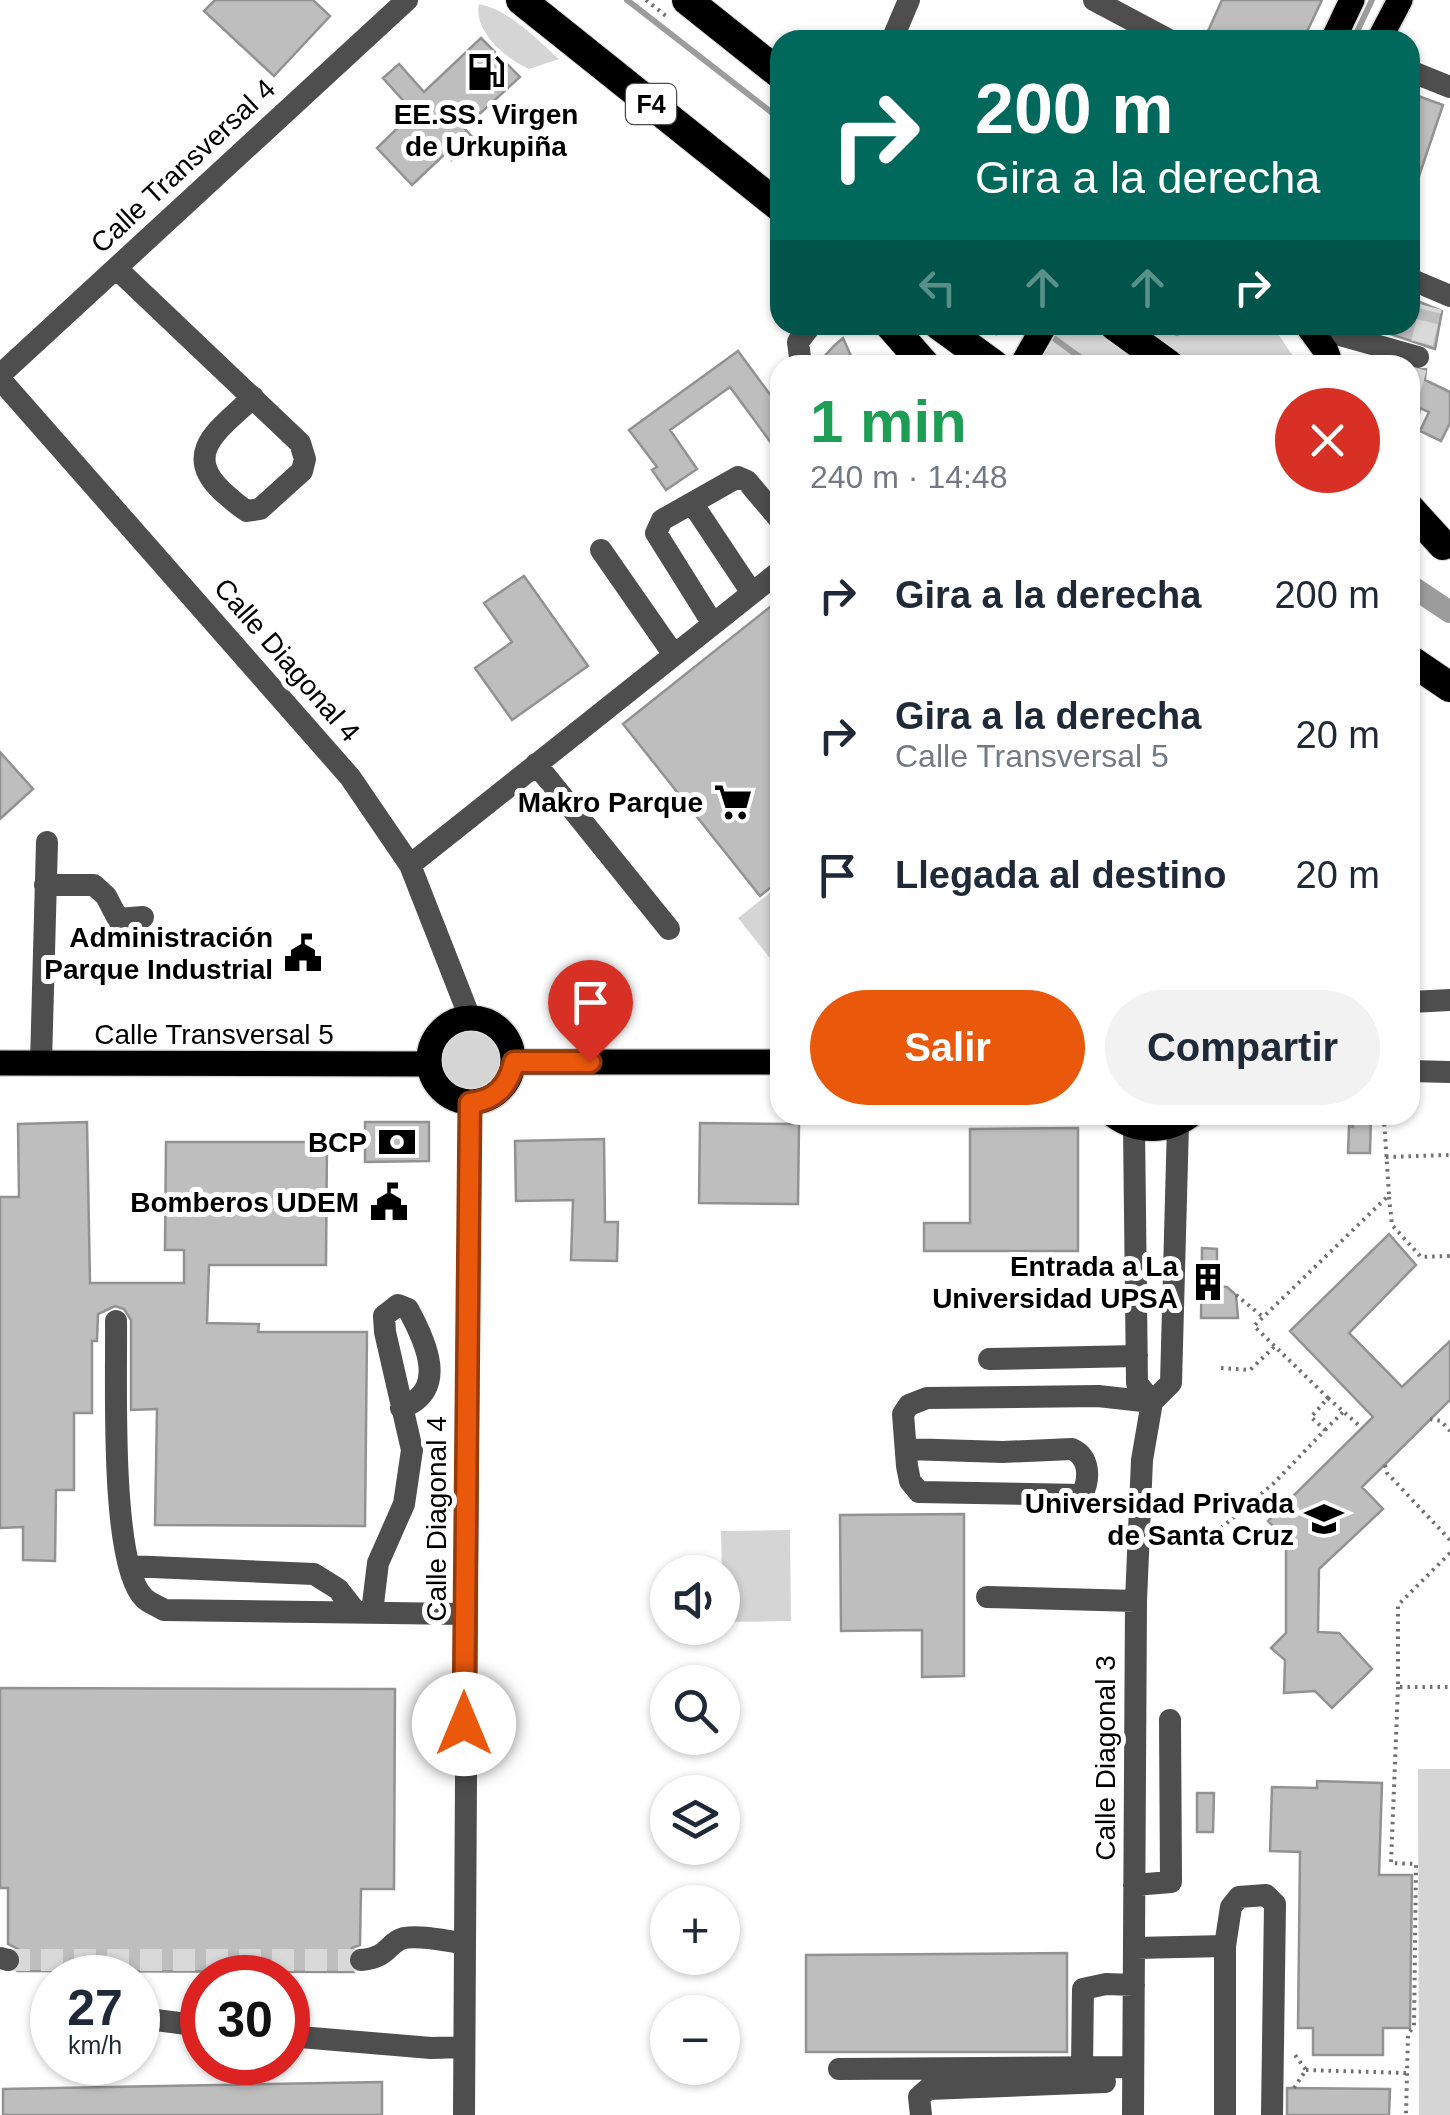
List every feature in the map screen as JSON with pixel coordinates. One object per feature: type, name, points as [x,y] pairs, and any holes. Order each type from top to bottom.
[{"type":"highway","name":"F4","points":[[521,0],[770,199]]},
{"type":"highway","points":[[687,0],[770,66]]},
{"type":"highway","points":[[899,335],[916,355]]},
{"type":"highway","points":[[953,335],[980,355]]},
{"type":"highway","points":[[1128,335],[1155,355]]},
{"type":"highway","points":[[1420,520],[1447,548]]},
{"type":"highway","points":[[1420,533],[1447,548]]},
{"type":"highway","points":[[1420,666],[1450,686]]},
{"type":"main road","points":[[1338,30],[1352,0]]},
{"type":"main road","points":[[1384,30],[1400,0]]},
{"type":"main road","points":[[470,1018],[496,1026],[506,1036],[514,1062],[505,1086],[483,1101],[470,1103],[458,1101],[437,1087],[428,1064],[435,1038],[444,1027],[470,1018]]},
{"type":"main road","points":[[514,1062],[770,1062]]},
{"type":"main road","name":"Calle Transversal 5","points":[[0,1063],[428,1064]]},
{"type":"main road","points":[[1138,1125],[1156,1130],[1169,1125]]},
{"type":"street","name":"Calle Transversal 4","points":[[0,377],[407,0]]},
{"type":"street","points":[[896,30],[909,0]]},
{"type":"street","points":[[1094,0],[1150,30]]},
{"type":"street","points":[[1420,75],[1450,87]]},
{"type":"street","points":[[116,268],[253,396],[300,444],[305,459],[302,472],[260,509],[247,510],[207,477],[202,462],[206,445],[253,396]]},
{"type":"street","points":[[1321,339],[1413,355]]},
{"type":"street","name":"Calle Diagonal 4","points":[[0,377],[350,776],[410,865],[470,1018]]},
{"type":"street","points":[[713,624],[656,533],[662,520],[738,477],[747,481],[770,508]]},
{"type":"street","points":[[692,503],[752,593]]},
{"type":"street","points":[[601,550],[674,654]]},
{"type":"street","points":[[410,865],[770,579]]},
{"type":"street","points":[[536,764],[669,929]]},
{"type":"street","points":[[40,1063],[47,842]]},
{"type":"street","points":[[46,885],[94,886],[102,890],[118,919],[143,917]]},
{"type":"street","points":[[1420,1002],[1450,1000]]},
{"type":"street","points":[[1420,1071],[1450,1072]]},
{"type":"street","name":"Calle Diagonal 4","points":[[464,2115],[470,1103]]},
{"type":"street","name":"Calle Diagonal 3","points":[[1123,1125],[1136,1303],[1137,1383],[1152,1402]]},
{"type":"street","name":"Calle Diagonal 3","points":[[1133,2115],[1136,1600],[1142,1460],[1152,1402],[1171,1383],[1185,1125]]},
{"type":"street","points":[[1136,1303],[1173,1304]]},
{"type":"street","points":[[116,1321],[120,1522],[129,1566],[142,1596],[164,1610],[465,1614]]},
{"type":"street","points":[[989,1359],[1137,1356]]},
{"type":"street","points":[[906,1448],[1002,1452],[1072,1449],[1086,1461],[1087,1485],[1082,1495],[920,1492],[910,1482],[906,1448],[903,1414],[909,1405],[927,1398],[1098,1396],[1152,1402]]},
{"type":"street","points":[[364,1612],[378,1563],[404,1504],[412,1450],[401,1408]]},
{"type":"street","points":[[129,1566],[314,1574],[364,1612]]},
{"type":"street","points":[[988,1597],[1136,1600]]},
{"type":"street","points":[[1134,1885],[1171,1882],[1170,1720]]},
{"type":"street","points":[[1225,2115],[1225,1946],[1230,1906],[1239,1897],[1266,1895],[1275,1904],[1276,1922],[1272,2115]]},
{"type":"street","points":[[361,1960],[380,1958],[406,1938],[464,1943]]},
{"type":"street","points":[[1135,1948],[1225,1946]]},
{"type":"street","points":[[1082,2067],[1083,1989],[1106,1984],[1134,1985]]},
{"type":"street","points":[[310,2038],[464,2047]]},
{"type":"street","points":[[839,2069],[1082,2067],[1133,2074]]},
{"type":"street","points":[[921,2115],[919,2097],[928,2089],[1133,2074]]},
{"type":"path","points":[[1384,1125],[1392,1225],[1421,1257],[1450,1256]]},
{"type":"path","points":[[1386,1157],[1450,1156]]},
{"type":"path","points":[[1362,1428],[1254,1326],[1389,1195]]},
{"type":"path","points":[[1236,1295],[1263,1317]]},
{"type":"path","points":[[1221,1368],[1250,1370],[1276,1346]]},
{"type":"path","points":[[1325,1430],[1311,1416],[1328,1398]]},
{"type":"path","points":[[1222,1528],[1273,1484],[1344,1411]]},
{"type":"path","points":[[1430,1419],[1441,1422],[1450,1431]]},
{"type":"path","points":[[1385,1464],[1388,1474],[1450,1540]]},
{"type":"path","points":[[1406,2115],[1408,2034],[1414,2026],[1416,1864],[1392,1863],[1398,1605],[1450,1552]]},
{"type":"path","points":[[1398,1687],[1450,1687]]},
{"type":"path","points":[[1306,2070],[1406,2073]]},
{"type":"shaded area","points":[[479,4],[512,19],[559,59],[529,69],[511,58],[486,34],[478,14]]},
{"type":"shaded area","points":[[1106,335],[1134,355],[1042,355],[1051,337]]},
{"type":"shaded area","points":[[1148,335],[1279,335],[1292,355],[1177,355]]},
{"type":"shaded area","points":[[770,893],[770,958],[738,918]]},
{"type":"shaded area","points":[[473,1029],[495,1038],[504,1060],[495,1082],[473,1091],[451,1082],[442,1060],[451,1038]]},
{"type":"shaded area","points":[[790,1530],[791,1621],[740,1622],[740,1555],[722,1555],[721,1531]]},
{"type":"shaded area","points":[[1418,1769],[1450,1769],[1450,2115],[1419,2115]]},
{"type":"building","points":[[215,0],[313,0],[330,16],[274,76],[204,11]]},
{"type":"building","points":[[1222,0],[1322,0],[1308,30],[1208,30]]},
{"type":"building","points":[[481,38],[520,77],[464,128],[475,140],[452,160],[447,152],[412,185],[377,148],[411,115],[405,108],[408,106],[383,78],[399,64],[424,92]]},
{"type":"building","points":[[1420,97],[1443,105],[1420,173]]},
{"type":"building","points":[[1420,302],[1442,311],[1435,349],[1393,335],[1420,335]]},
{"type":"building","points":[[843,338],[851,355],[826,355]]},
{"type":"building","points":[[738,351],[770,394],[770,441],[730,387],[670,430],[697,469],[666,490],[652,470],[657,467],[629,430]]},
{"type":"building","points":[[1420,369],[1426,369],[1425,380],[1450,392],[1450,423],[1441,441],[1420,431],[1429,412],[1420,408]]},
{"type":"building","points":[[524,576],[588,666],[512,720],[475,668],[512,642],[484,603]]},
{"type":"building","name":"Makro Parque","points":[[770,607],[770,888],[760,896],[623,724]]},
{"type":"building","points":[[0,752],[33,789],[0,819]]},
{"type":"building","points":[[87,1122],[90,1283],[184,1283],[184,1250],[165,1250],[166,1142],[327,1142],[326,1265],[209,1265],[207,1323],[259,1324],[258,1332],[367,1332],[365,1526],[155,1525],[157,1409],[131,1410],[131,1320],[124,1309],[115,1306],[98,1314],[97,1341],[92,1341],[92,1413],[74,1413],[74,1490],[56,1490],[55,1561],[23,1560],[23,1527],[0,1528],[0,1197],[19,1197],[18,1124]]},
{"type":"building","name":"BCP","points":[[365,1122],[429,1122],[429,1161],[365,1162]]},
{"type":"building","points":[[700,1123],[799,1125],[798,1204],[699,1203]]},
{"type":"building","points":[[1371,1125],[1370,1153],[1348,1153],[1349,1126]]},
{"type":"building","points":[[1078,1128],[1078,1251],[924,1251],[924,1223],[970,1223],[970,1129]]},
{"type":"building","points":[[604,1139],[605,1222],[618,1222],[617,1261],[571,1260],[573,1200],[516,1201],[515,1141]]},
{"type":"building","points":[[1389,1234],[1416,1265],[1349,1333],[1402,1387],[1450,1341],[1450,1400],[1362,1487],[1383,1509],[1319,1569],[1318,1632],[1339,1633],[1372,1669],[1332,1708],[1315,1691],[1284,1693],[1285,1660],[1271,1648],[1286,1633],[1286,1540],[1268,1521],[1373,1417],[1290,1331]]},
{"type":"building","name":"Entrada a La Universidad UPSA","points":[[1202,1248],[1217,1249],[1217,1286],[1227,1287],[1236,1295],[1238,1318],[1201,1318]]},
{"type":"building","points":[[964,1514],[964,1676],[922,1677],[922,1630],[841,1631],[840,1515]]},
{"type":"building","points":[[0,1688],[395,1689],[394,1889],[361,1889],[360,1945],[352,1948],[346,1963],[353,1972],[310,1972],[310,1955],[180,1955],[180,1971],[160,1971],[160,1955],[30,1955],[30,1971],[18,1971],[22,1955],[8,1944],[8,1888],[0,1888]]},
{"type":"building","points":[[1317,1781],[1382,1783],[1379,1875],[1412,1875],[1410,2028],[1383,2028],[1383,2055],[1313,2055],[1313,2028],[1298,2028],[1300,1852],[1270,1851],[1272,1787],[1317,1788]]},
{"type":"building","points":[[1197,1793],[1214,1793],[1213,1832],[1197,1832]]},
{"type":"building","points":[[1067,1953],[1067,2052],[806,2052],[806,1955]]},
{"type":"building","points":[[382,2082],[382,2115],[3,2115],[3,2089]]},
{"type":"building","points":[[1287,2088],[1390,2089],[1389,2115],[1287,2115]]},
{"type":"waterway","points":[[627,0],[770,111]]},
{"type":"waterway","points":[[1358,30],[1372,0]]},
{"type":"waterway","points":[[1055,339],[1077,355]]},
{"type":"waterway","points":[[1420,592],[1450,612]]},
{"type":"tunnel","points":[[1422,343],[1431,307]]},
{"type":"tunnel","points":[[8,1960],[361,1960]]},
{"type":"place","name":"EE.SS. Virgen de Urkupiña","points":[[486,72]]},
{"type":"place","name":"Makro Parque","points":[[733,802]]},
{"type":"place","name":"Administración Parque Industrial","points":[[303,953]]},
{"type":"place","name":"BCP","points":[[397,1142]]},
{"type":"place","name":"Bomberos UDEM","points":[[389,1202]]},
{"type":"place","name":"Entrada a La Universidad UPSA","points":[[1208,1282]]},
{"type":"place","name":"Universidad Privada de Santa Cruz","points":[[1324,1519]]},
{"type":"route","points":[[464,1724],[470,1103],[495,1096],[505,1086],[514,1062],[590,1062]]}]
